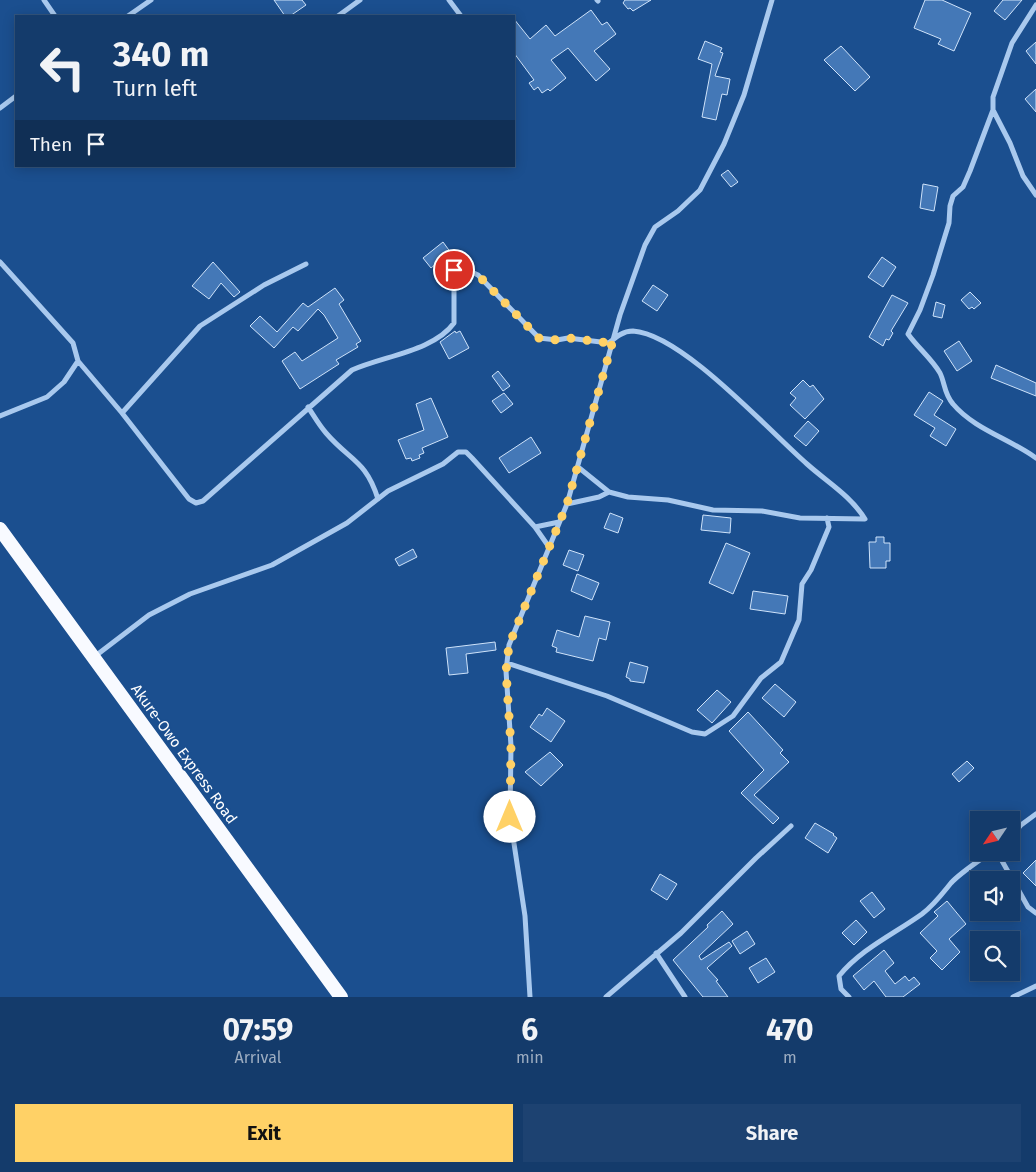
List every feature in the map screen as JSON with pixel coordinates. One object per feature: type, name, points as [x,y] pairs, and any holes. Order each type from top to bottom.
[{"type":"highway","name":"Akure-Owo Express Road","points":[[0,529],[341,997]]},
{"type":"street","points":[[44,0],[54,15]]},
{"type":"street","points":[[129,15],[151,0]]},
{"type":"street","points":[[339,15],[360,0]]},
{"type":"street","points":[[449,0],[460,15]]},
{"type":"street","points":[[530,997],[525,916],[510,817],[511,746],[507,663],[509,645],[567,504],[613,340],[644,245],[655,228],[678,211],[700,190],[724,144],[744,95],[772,0]]},
{"type":"street","points":[[1036,5],[1012,43],[993,97],[993,110],[970,171],[963,186],[953,196],[950,206],[949,223],[933,275],[920,310],[908,334],[935,364],[953,405],[977,425],[1005,438],[1036,458]]},
{"type":"street","points":[[0,108],[15,97]]},
{"type":"street","points":[[993,110],[1010,143],[1023,176],[1036,195]]},
{"type":"street","points":[[0,262],[73,343],[78,361],[122,413],[189,499],[196,503],[203,501],[352,370],[372,361],[401,355],[440,337],[454,323],[454,289],[446,275],[454,270],[463,268],[478,275],[539,338],[557,340],[568,338],[609,343],[620,334],[632,331],[665,343],[686,355],[764,422],[806,463],[856,504],[865,519],[800,518],[762,511],[713,510],[668,500],[628,497],[609,492],[578,467]]},
{"type":"street","points":[[122,413],[200,326],[264,285],[306,264]]},
{"type":"street","points":[[0,416],[47,397],[64,382],[78,361]]},
{"type":"street","points":[[308,407],[325,432],[364,467],[371,478],[378,498]]},
{"type":"street","points":[[93,657],[149,615],[190,594],[272,565],[347,523],[378,498],[443,464],[458,452],[466,452],[535,527],[550,547]]},
{"type":"street","points":[[567,504],[599,497],[609,492]]},
{"type":"street","points":[[507,663],[579,686],[692,732],[705,734],[734,716],[761,678],[781,662],[799,620],[802,584],[811,570],[829,527],[827,518]]},
{"type":"street","points":[[535,527],[559,522]]},
{"type":"street","points":[[1020,827],[1036,814]]},
{"type":"street","points":[[606,997],[681,933],[791,826]]},
{"type":"street","points":[[849,997],[841,989],[839,976],[844,970],[880,940],[933,905],[953,881],[979,861]]},
{"type":"street","points":[[1002,861],[1028,907],[1036,914]]},
{"type":"street","points":[[656,953],[663,967],[685,997]]},
{"type":"street","points":[[1013,997],[1036,986]]},
{"type":"building","points":[[274,0],[302,0],[306,5],[291,15],[284,15]]},
{"type":"building","points":[[625,0],[651,0],[633,11],[630,8],[628,9],[623,3]]},
{"type":"building","points":[[925,0],[942,0],[971,13],[954,51],[938,44],[941,39],[914,28]]},
{"type":"building","points":[[1003,0],[1022,0],[1005,20],[994,11]]},
{"type":"building","points":[[591,10],[602,25],[607,22],[616,34],[594,51],[610,69],[596,81],[568,48],[551,60],[566,78],[550,91],[548,89],[542,93],[538,87],[534,90],[529,83],[534,80],[515,54],[515,20],[530,39],[546,25],[555,36]]},
{"type":"building","points":[[705,41],[722,48],[720,52],[723,53],[715,76],[730,79],[727,95],[722,94],[716,120],[702,117],[712,64],[698,59]]},
{"type":"building","points":[[1036,42],[1036,64],[1026,51]]},
{"type":"building","points":[[841,46],[870,77],[855,91],[824,60]]},
{"type":"building","points":[[1036,89],[1036,112],[1025,99]]},
{"type":"building","points":[[728,170],[738,182],[731,187],[721,175]]},
{"type":"building","points":[[923,184],[938,187],[934,211],[920,208]]},
{"type":"building","points":[[443,242],[454,257],[447,263],[443,258],[431,268],[423,258]]},
{"type":"building","points":[[882,257],[896,267],[883,287],[868,277]]},
{"type":"building","points":[[213,262],[240,292],[234,297],[221,283],[209,299],[192,286]]},
{"type":"building","points":[[653,285],[668,295],[657,311],[642,301]]},
{"type":"building","points":[[335,288],[344,300],[339,304],[361,341],[356,344],[358,347],[336,360],[339,364],[300,389],[282,361],[295,352],[302,361],[338,338],[324,315],[318,309],[298,331],[293,327],[274,348],[250,326],[260,316],[277,332],[303,303],[308,307]]},
{"type":"building","points":[[970,292],[981,303],[974,309],[972,307],[969,309],[961,300]]},
{"type":"building","points":[[892,295],[908,303],[891,331],[893,333],[889,340],[886,339],[883,346],[869,337]]},
{"type":"building","points":[[936,302],[945,305],[942,318],[933,316]]},
{"type":"building","points":[[455,331],[456,333],[460,331],[469,348],[449,359],[440,342]]},
{"type":"building","points":[[959,341],[972,361],[957,371],[944,351]]},
{"type":"building","points":[[996,365],[1036,383],[1036,396],[991,378]]},
{"type":"building","points":[[498,371],[510,386],[503,391],[492,376]]},
{"type":"building","points":[[803,380],[810,387],[813,385],[824,399],[805,419],[790,405],[796,398],[790,393]]},
{"type":"building","points":[[929,392],[943,401],[934,415],[956,429],[946,446],[930,436],[935,428],[914,415]]},
{"type":"building","points":[[504,393],[513,404],[501,413],[492,401]]},
{"type":"building","points":[[431,398],[448,437],[422,448],[424,453],[419,455],[420,458],[412,461],[411,458],[406,459],[398,440],[424,430],[416,404]]},
{"type":"building","points":[[808,421],[819,431],[806,446],[794,436]]},
{"type":"building","points":[[531,437],[541,453],[509,473],[499,458]]},
{"type":"building","points":[[610,513],[623,518],[618,533],[604,528]]},
{"type":"building","points":[[703,515],[731,518],[730,533],[701,530]]},
{"type":"building","points":[[876,537],[884,537],[884,543],[890,543],[890,561],[886,561],[886,568],[870,568],[869,542],[876,542]]},
{"type":"building","points":[[726,543],[750,553],[733,594],[709,583]]},
{"type":"building","points":[[413,549],[417,557],[399,566],[395,559]]},
{"type":"building","points":[[569,550],[584,555],[578,571],[563,565]]},
{"type":"building","points":[[577,574],[599,583],[592,600],[571,591]]},
{"type":"building","points":[[753,591],[788,596],[785,614],[750,609]]},
{"type":"building","points":[[585,616],[610,622],[606,640],[599,638],[593,661],[556,652],[557,648],[552,646],[557,630],[579,637]]},
{"type":"building","points":[[495,642],[496,650],[466,654],[468,673],[449,675],[446,648]]},
{"type":"building","points":[[630,662],[648,667],[644,683],[630,681],[626,677]]},
{"type":"building","points":[[775,684],[796,702],[784,717],[762,698]]},
{"type":"building","points":[[717,690],[731,702],[712,723],[697,710]]},
{"type":"building","points":[[547,708],[565,721],[551,742],[530,727],[539,714],[542,716]]},
{"type":"building","points":[[748,712],[783,750],[780,753],[789,762],[754,795],[779,818],[773,824],[741,793],[764,770],[729,731]]},
{"type":"building","points":[[550,752],[563,765],[541,786],[525,772]]},
{"type":"building","points":[[967,761],[974,768],[959,782],[952,774]]},
{"type":"building","points":[[815,823],[834,834],[837,838],[828,853],[805,838]]},
{"type":"building","points":[[1036,860],[1036,886],[1023,873]]},
{"type":"building","points":[[660,874],[677,884],[667,900],[651,890]]},
{"type":"building","points":[[872,892],[885,909],[874,918],[860,901]]},
{"type":"building","points":[[947,901],[966,924],[949,939],[960,952],[942,970],[930,958],[937,951],[920,933],[938,916],[934,912]]},
{"type":"building","points":[[722,911],[733,924],[699,956],[701,960],[729,942],[732,946],[707,968],[718,980],[716,981],[728,997],[703,997],[673,960]]},
{"type":"building","points":[[856,920],[867,932],[854,945],[842,933]]},
{"type":"building","points":[[747,931],[755,944],[740,954],[732,941]]},
{"type":"building","points":[[884,950],[894,963],[885,971],[895,984],[905,976],[909,981],[914,977],[920,984],[903,997],[886,997],[874,981],[864,990],[853,976]]},
{"type":"building","points":[[766,958],[775,972],[758,983],[749,968]]},
{"type":"route","points":[[454,270],[463,268],[478,275],[539,338],[557,340],[568,338],[609,343],[613,340],[567,504],[509,645],[506,671],[511,746],[510,817]]}]
